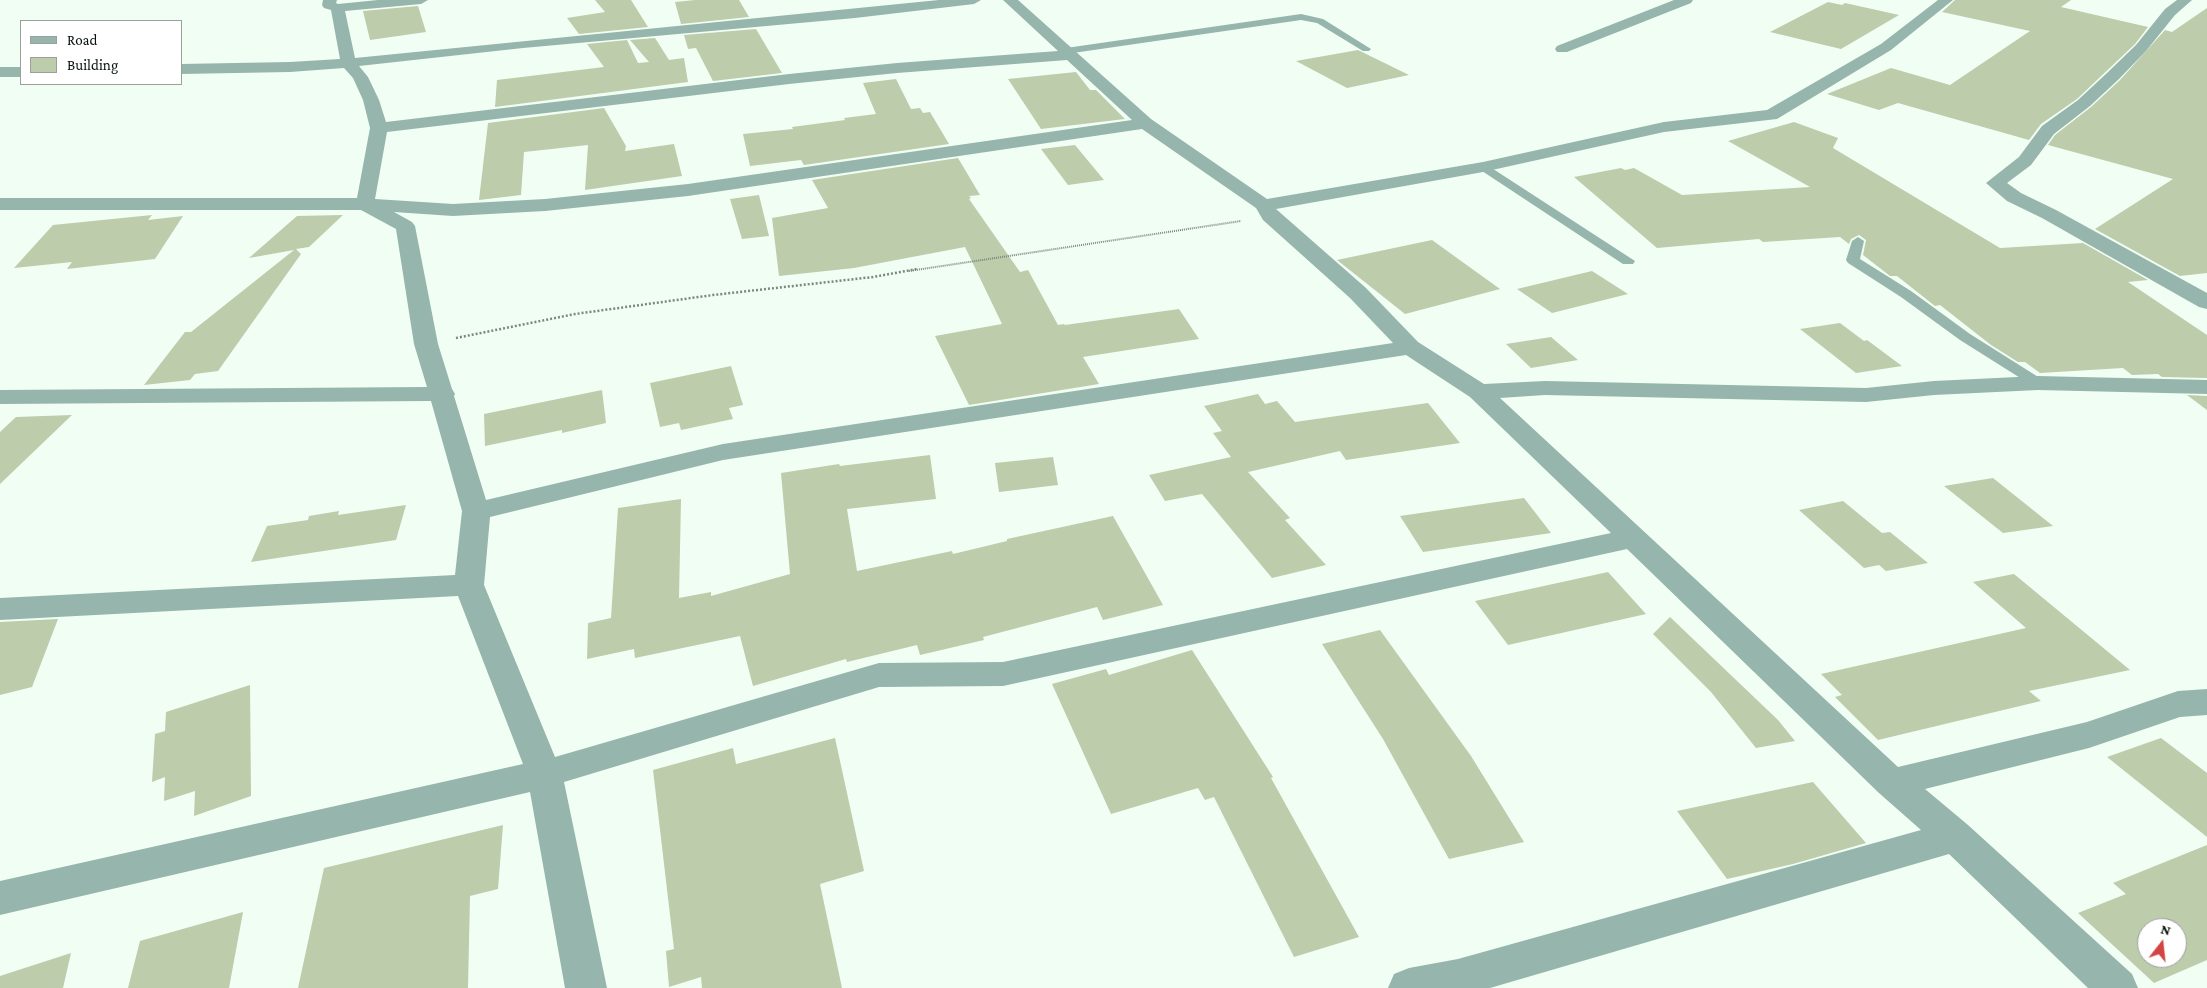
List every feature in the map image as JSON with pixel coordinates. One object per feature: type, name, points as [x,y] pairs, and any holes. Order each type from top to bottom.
[{"type":"street","points":[[365,204],[379,128],[372,100],[360,77],[348,63],[334,4],[421,0]]},
{"type":"street","points":[[182,69],[290,67],[348,63],[523,44],[855,14],[974,0]]},
{"type":"street","points":[[1010,0],[1145,123],[1267,210],[1358,293],[1410,347],[1479,392],[1892,783],[1955,836],[2117,988]]},
{"type":"street","points":[[1562,50],[1686,0]]},
{"type":"street","points":[[1267,210],[1483,167],[1664,127],[1770,115],[1886,47],[1946,0]]},
{"type":"street","points":[[2185,0],[2170,12],[2141,48],[2113,76],[2084,103],[2048,130],[2025,161],[1995,183],[2014,197],[2049,214],[2207,302]]},
{"type":"street","points":[[379,128],[789,79],[1068,53]]},
{"type":"street","points":[[0,72],[20,72]]},
{"type":"street","points":[[0,204],[365,204],[453,210],[545,206],[688,190],[1145,123]]},
{"type":"street","points":[[365,204],[405,226],[426,344],[443,394],[476,511],[469,585],[544,774],[586,988]]},
{"type":"street","points":[[476,511],[723,452],[1410,347]]},
{"type":"street","points":[[1479,392],[1546,388],[1866,394],[1934,388],[2038,383],[2207,387]]},
{"type":"street","points":[[0,397],[443,394]]},
{"type":"street","points":[[0,898],[544,774],[879,675],[1003,674],[1634,538]]},
{"type":"street","points":[[0,609],[469,585]]},
{"type":"street","points":[[1892,783],[2089,735],[2178,704],[2207,702]]},
{"type":"street","points":[[1408,988],[1458,978],[1955,836]]},
{"type":"lane","points":[[1068,53],[1301,17],[1320,20],[1366,49]]},
{"type":"lane","points":[[1483,167],[1628,261]]},
{"type":"lane","points":[[1858,241],[1853,260],[1906,294],[1965,337],[2038,383]]},
{"type":"path","points":[[426,344],[576,314],[713,295],[873,277],[964,260],[1053,250],[1267,210]]},
{"type":"building","points":[[595,0],[631,0],[648,27],[579,34],[567,18],[605,12]]},
{"type":"building","points":[[739,0],[749,17],[681,24],[675,2]]},
{"type":"building","points":[[1955,0],[2071,0],[2061,7],[2148,27],[2135,44],[2077,99],[2041,124],[2029,140],[1898,103],[1879,110],[1827,94],[1891,68],[1950,85],[2030,31],[1942,12]]},
{"type":"building","points":[[1828,2],[1842,5],[1845,3],[1899,15],[1841,49],[1770,32]]},
{"type":"building","points":[[418,6],[426,32],[370,40],[363,11]]},
{"type":"building","points":[[2207,8],[2207,273],[2180,276],[2095,229],[2173,179],[2048,145],[2055,135],[2091,107],[2120,80],[2165,30],[2172,32]]},
{"type":"building","points":[[756,29],[782,73],[713,81],[696,48],[688,49],[684,35]]},
{"type":"building","points":[[655,38],[669,60],[684,58],[688,82],[495,107],[497,80],[604,67],[587,44],[627,40],[638,63],[649,62],[630,40]]},
{"type":"building","points":[[1358,50],[1409,75],[1347,88],[1296,61]]},
{"type":"building","points":[[1076,72],[1090,90],[1096,90],[1125,119],[1041,129],[1008,79]]},
{"type":"building","points":[[896,79],[911,109],[920,108],[923,113],[930,112],[949,144],[804,165],[801,160],[750,166],[743,134],[793,129],[792,127],[876,114],[863,83]]},
{"type":"building","points":[[604,108],[626,146],[625,151],[674,144],[682,176],[585,190],[588,145],[524,152],[521,195],[479,200],[488,123]]},
{"type":"building","points":[[1794,122],[1838,138],[1833,148],[2000,248],[2083,243],[2148,280],[2128,282],[2207,335],[2207,378],[2162,377],[2158,374],[2132,375],[2123,368],[2040,373],[2025,362],[2018,362],[1991,345],[1940,305],[1935,306],[1897,276],[1890,276],[1863,255],[1866,240],[1859,235],[1851,239],[1849,244],[1840,237],[1763,242],[1759,239],[1657,248],[1574,177],[1621,168],[1625,170],[1634,168],[1682,195],[1810,187],[1728,141]]},
{"type":"building","points":[[1075,145],[1104,180],[1068,185],[1041,149]]},
{"type":"building","points":[[958,158],[980,195],[969,196],[971,198],[969,199],[1020,272],[1028,270],[1058,325],[1179,309],[1199,339],[1083,357],[1099,384],[969,405],[935,336],[1002,324],[965,247],[854,268],[779,276],[772,218],[828,208],[812,180]]},
{"type":"building","points":[[759,195],[769,236],[742,239],[730,199]]},
{"type":"building","points":[[152,215],[148,220],[183,216],[155,259],[67,269],[72,262],[14,268],[53,225]]},
{"type":"building","points":[[343,215],[309,247],[296,249],[301,254],[218,371],[195,374],[190,380],[144,385],[185,332],[191,332],[294,250],[249,258],[297,216]]},
{"type":"building","points":[[1432,240],[1500,289],[1405,314],[1337,260]]},
{"type":"building","points":[[1592,271],[1628,294],[1552,313],[1517,289]]},
{"type":"building","points":[[1840,323],[1902,366],[1856,373],[1800,329]]},
{"type":"building","points":[[1551,337],[1578,360],[1531,368],[1506,344]]},
{"type":"building","points":[[731,366],[743,405],[729,408],[733,419],[681,430],[679,423],[660,427],[650,383]]},
{"type":"building","points":[[602,390],[606,423],[562,433],[562,430],[485,446],[484,414]]},
{"type":"building","points":[[1258,394],[1265,404],[1277,401],[1295,422],[1428,403],[1460,443],[1346,460],[1340,451],[1248,472],[1290,518],[1285,520],[1326,565],[1272,578],[1202,494],[1165,501],[1149,475],[1231,457],[1213,433],[1222,431],[1204,406]]},
{"type":"building","points":[[2187,395],[2207,396],[2207,410]]},
{"type":"building","points":[[72,415],[0,484],[0,432],[16,417]]},
{"type":"building","points":[[930,455],[936,499],[847,509],[857,571],[952,551],[953,554],[1007,541],[1007,539],[1113,516],[1163,605],[1103,620],[1097,607],[983,637],[984,640],[920,655],[917,645],[847,662],[846,659],[753,686],[740,636],[635,658],[634,649],[587,659],[588,623],[611,618],[618,508],[681,499],[679,598],[711,592],[711,596],[790,574],[781,473],[839,464],[840,466]]},
{"type":"building","points":[[1053,457],[1058,485],[999,492],[995,463]]},
{"type":"building","points":[[1993,478],[2053,526],[2003,533],[1944,486]]},
{"type":"building","points":[[1524,498],[1551,533],[1423,552],[1400,516]]},
{"type":"building","points":[[1843,501],[1882,533],[1890,532],[1928,563],[1886,571],[1879,565],[1864,568],[1799,510]]},
{"type":"building","points":[[406,505],[396,540],[251,562],[267,526],[308,520],[309,516],[339,511],[338,515]]},
{"type":"building","points":[[1608,572],[1646,614],[1508,645],[1475,601]]},
{"type":"building","points":[[2014,574],[2130,670],[2029,691],[2041,701],[1878,740],[1835,697],[1842,695],[1821,674],[2026,628],[1973,582]]},
{"type":"building","points":[[1670,617],[1778,720],[1795,741],[1756,748],[1711,692],[1653,634]]},
{"type":"building","points":[[58,619],[32,687],[0,695],[0,622]]},
{"type":"building","points":[[1380,630],[1471,756],[1524,842],[1449,859],[1383,739],[1322,644]]},
{"type":"building","points":[[1192,650],[1273,777],[1271,778],[1359,937],[1294,957],[1214,797],[1205,800],[1198,788],[1111,814],[1052,684],[1106,669],[1109,675]]},
{"type":"building","points":[[250,685],[251,796],[194,816],[195,791],[164,801],[165,777],[152,782],[155,734],[165,731],[166,712]]},
{"type":"building","points":[[835,738],[864,871],[820,884],[842,988],[702,988],[701,977],[669,987],[666,951],[674,949],[653,770],[733,748],[736,764]]},
{"type":"building","points":[[2161,738],[2207,773],[2207,837],[2107,757]]},
{"type":"building","points":[[1813,782],[1866,843],[1793,864],[1727,879],[1677,811]]},
{"type":"building","points":[[503,825],[498,889],[470,896],[468,988],[298,988],[324,868]]},
{"type":"building","points":[[2207,845],[2207,960],[2154,983],[2138,968],[2187,968],[2187,918],[2137,918],[2137,967],[2078,913],[2126,894],[2113,883]]},
{"type":"building","points":[[243,912],[229,988],[128,988],[140,941]]},
{"type":"building","points":[[71,953],[63,988],[0,988],[0,976]]}]
